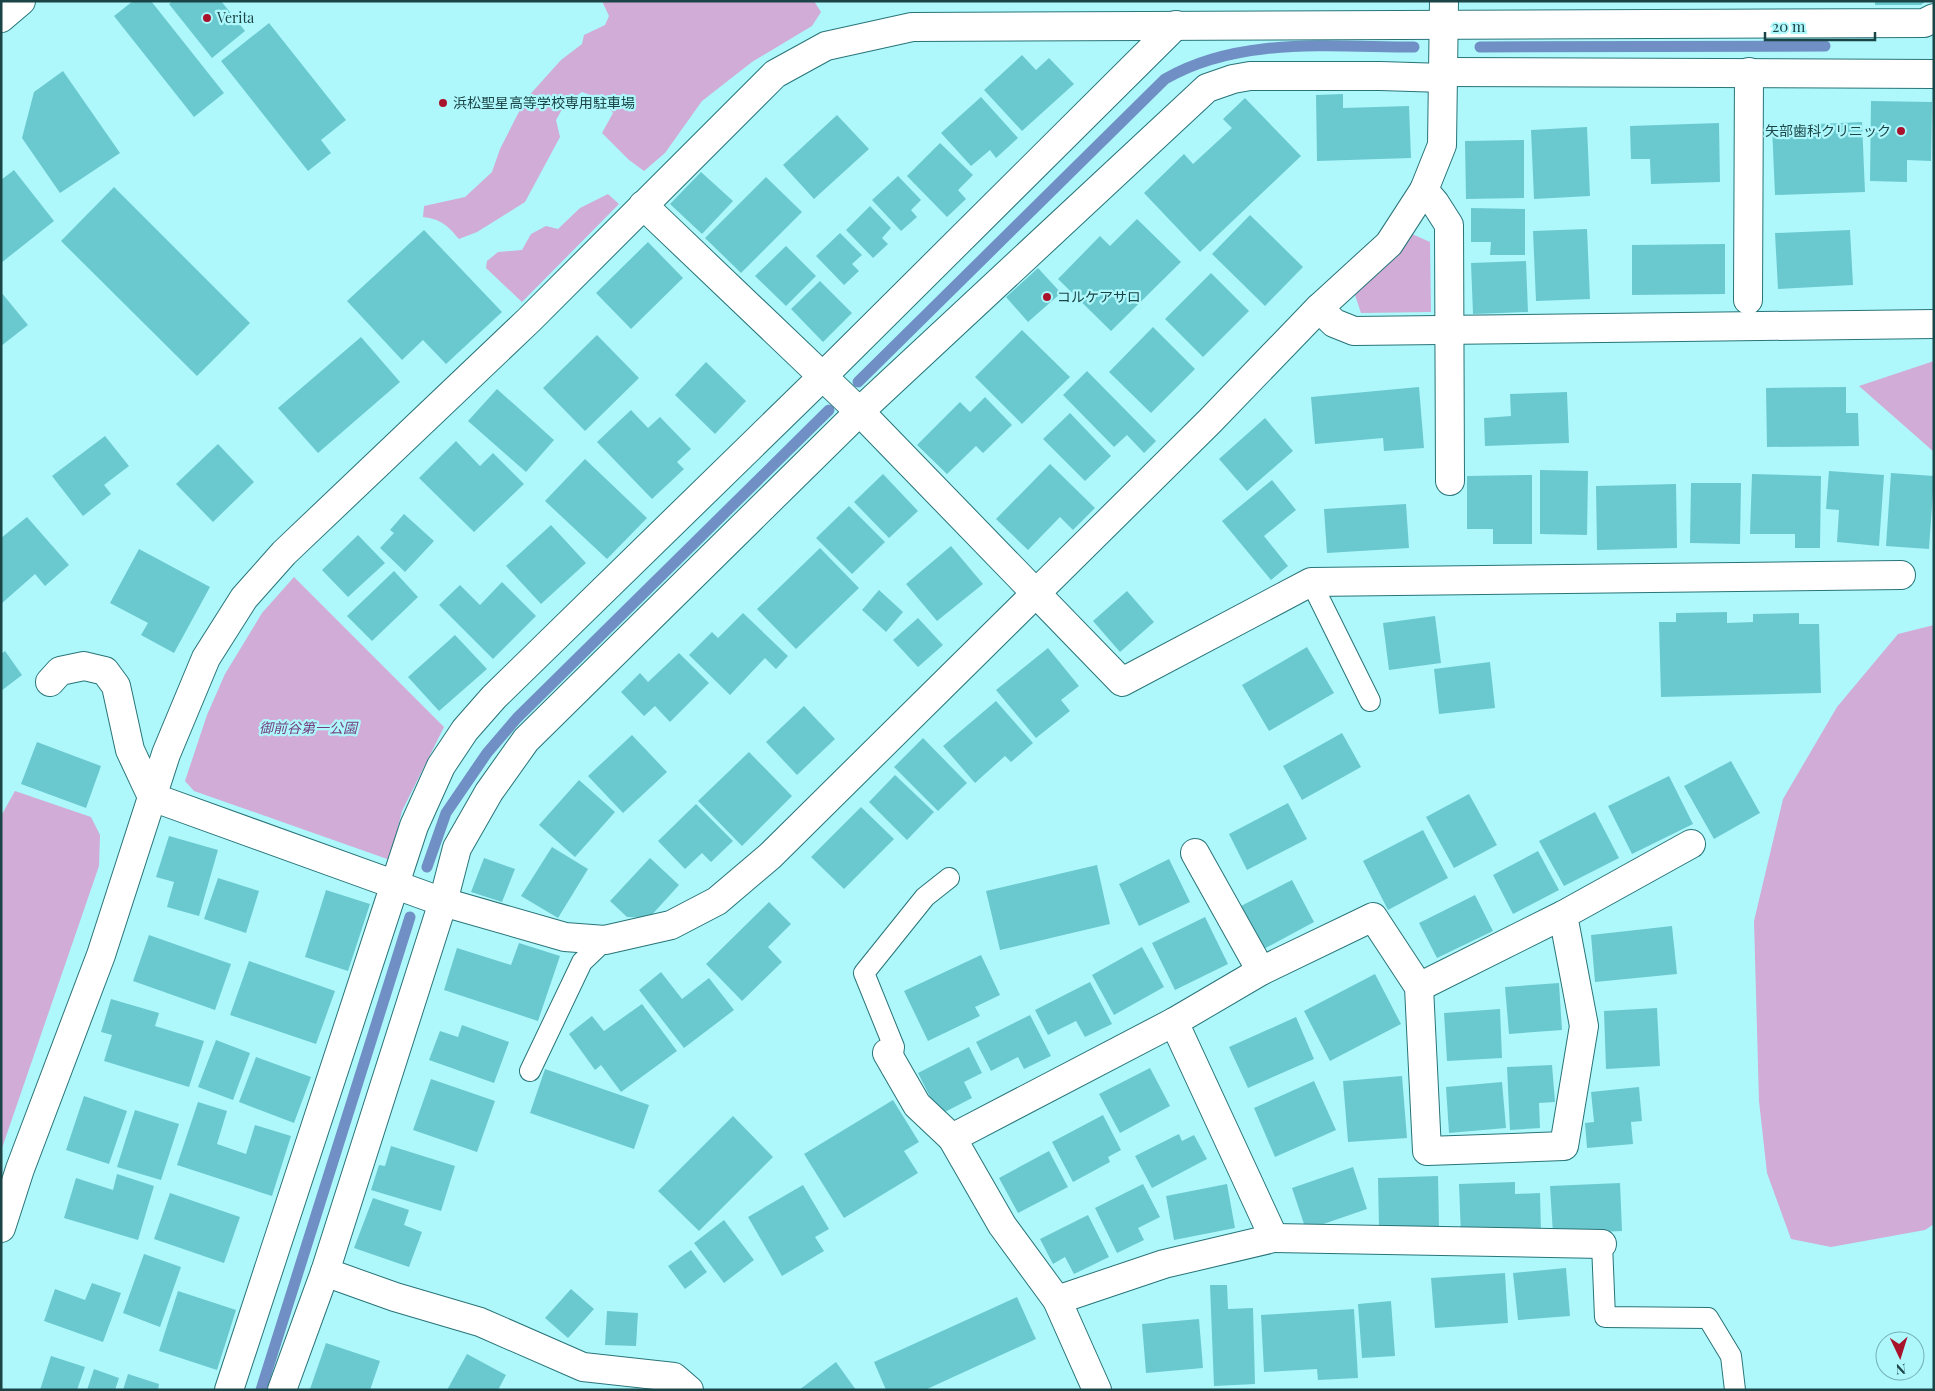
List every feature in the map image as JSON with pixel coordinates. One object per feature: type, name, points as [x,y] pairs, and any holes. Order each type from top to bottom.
[{"type":"street","points":[[1,18],[21,1]]},
{"type":"street","points":[[50,682],[60,671],[84,666],[105,672],[116,686],[130,750],[152,797],[443,902],[565,937],[605,940],[671,926],[716,901],[779,847],[1037,593],[1319,308],[1389,244],[1424,190],[1442,145],[1444,12]]},
{"type":"street","points":[[1,1228],[20,1169],[101,955],[166,754],[206,658],[244,598],[284,553],[529,320],[775,74],[826,46],[912,27],[1176,25],[1444,12],[1924,23],[1934,18]]},
{"type":"street","points":[[229,1390],[414,826],[441,766],[465,730],[494,697],[822,377],[1176,25]]},
{"type":"street","points":[[1748,300],[1749,72]]},
{"type":"street","points":[[282,1390],[324,1272],[443,902],[461,840],[489,792],[526,740],[859,412],[1207,88],[1233,78],[1250,76],[1749,72],[1934,74]]},
{"type":"street","points":[[1424,190],[1436,202],[1449,225],[1450,481]]},
{"type":"street","points":[[642,205],[859,412],[1122,682],[1311,582],[1901,575]]},
{"type":"street","points":[[1319,308],[1334,323],[1354,331],[1934,324]]},
{"type":"street","points":[[1419,987],[1563,915],[1691,844]]},
{"type":"street","points":[[1195,853],[1261,971]]},
{"type":"street","points":[[952,1138],[1174,1022],[1261,971],[1373,917],[1419,987],[1427,1151],[1564,1146],[1584,1026],[1563,915]]},
{"type":"street","points":[[1174,1022],[1274,1238]]},
{"type":"street","points":[[889,1058],[918,1105],[952,1138],[1002,1225],[1057,1300],[1097,1390]]},
{"type":"street","points":[[1057,1300],[1164,1264],[1274,1238],[1602,1244]]},
{"type":"street","points":[[324,1272],[395,1297],[480,1322],[583,1367],[674,1377],[689,1390]]},
{"type":"lane","points":[[1311,582],[1370,702]]},
{"type":"lane","points":[[889,1058],[894,1047],[864,973],[915,908],[949,878]]},
{"type":"lane","points":[[530,1071],[582,962],[605,940]]},
{"type":"lane","points":[[1602,1244],[1605,1317],[1708,1318],[1731,1356],[1735,1390]]},
{"type":"green space","points":[[602,1],[814,1],[821,12],[812,26],[752,62],[702,101],[665,153],[644,171],[629,160],[602,133],[613,113],[603,100],[582,92],[565,104],[556,120],[560,137],[525,202],[477,232],[459,239],[444,224],[435,219],[423,217],[424,206],[465,197],[492,172],[500,149],[525,100],[561,60],[582,44],[584,35],[605,25],[609,16]]},
{"type":"green space","points":[[608,194],[619,204],[522,302],[486,268],[487,261],[498,252],[522,250],[531,234],[546,226],[558,229],[580,208]]},
{"type":"green space","points":[[1412,234],[1430,242],[1431,312],[1361,313],[1355,295]]},
{"type":"green space","points":[[1934,361],[1934,452],[1859,386]]},
{"type":"green space","name":"御前谷第一公園","points":[[294,577],[444,727],[402,811],[390,860],[194,791],[185,781],[207,715],[225,674],[262,613]]},
{"type":"green space","points":[[1934,625],[1934,1224],[1925,1230],[1831,1247],[1791,1239],[1767,1173],[1759,1101],[1754,921],[1783,799],[1837,707],[1898,634]]},
{"type":"green space","points":[[15,791],[91,817],[100,835],[99,866],[1,1151],[1,816]]},
{"type":"building","points":[[133,1],[151,1],[224,93],[194,117],[114,16]]},
{"type":"building","points":[[173,1],[221,1],[245,31],[212,58],[169,4]]},
{"type":"building","points":[[1875,1],[1926,1],[1921,5],[1875,5]]},
{"type":"building","points":[[269,23],[346,120],[321,140],[331,153],[308,171],[221,61]]},
{"type":"building","points":[[1022,55],[1036,70],[1049,58],[1074,84],[1022,131],[984,90]]},
{"type":"building","points":[[63,71],[120,153],[60,193],[22,138],[34,92]]},
{"type":"building","points":[[1343,94],[1343,108],[1409,106],[1411,158],[1317,161],[1316,95]]},
{"type":"building","points":[[981,97],[1018,138],[996,158],[990,150],[971,166],[941,133]]},
{"type":"building","points":[[1245,98],[1301,156],[1200,252],[1144,193],[1184,154],[1193,164],[1232,128],[1223,119]]},
{"type":"building","name":"矢部歯科クリニック","points":[[1871,101],[1932,102],[1931,161],[1907,160],[1907,182],[1870,181]]},
{"type":"building","points":[[837,115],[869,149],[814,199],[783,165]]},
{"type":"building","points":[[1862,122],[1865,192],[1775,195],[1772,126]]},
{"type":"building","points":[[1719,123],[1720,182],[1651,184],[1650,159],[1631,159],[1630,126]]},
{"type":"building","points":[[1587,127],[1590,196],[1534,199],[1531,130]]},
{"type":"building","points":[[1524,140],[1524,198],[1466,199],[1465,141]]},
{"type":"building","points":[[940,143],[973,175],[958,190],[966,199],[947,217],[907,176]]},
{"type":"building","points":[[14,170],[54,221],[1,263],[1,180]]},
{"type":"building","points":[[701,172],[733,201],[702,234],[670,204]]},
{"type":"building","points":[[898,176],[921,200],[911,210],[917,217],[901,231],[872,200]]},
{"type":"building","points":[[766,177],[802,212],[741,273],[705,238]]},
{"type":"building","points":[[114,187],[250,323],[197,376],[61,241]]},
{"type":"building","points":[[870,206],[891,228],[882,238],[888,244],[873,258],[846,230]]},
{"type":"building","points":[[1471,208],[1525,209],[1525,255],[1490,255],[1491,242],[1471,242]]},
{"type":"building","points":[[1250,215],[1303,267],[1265,306],[1212,254]]},
{"type":"building","points":[[1137,219],[1181,262],[1111,331],[1058,279],[1100,236],[1110,246]]},
{"type":"building","points":[[1587,229],[1590,299],[1536,301],[1533,231]]},
{"type":"building","points":[[424,230],[502,312],[446,364],[423,340],[402,360],[347,301]]},
{"type":"building","points":[[1850,230],[1853,285],[1778,289],[1775,233]]},
{"type":"building","points":[[840,233],[862,255],[852,264],[859,271],[844,285],[816,256]]},
{"type":"building","points":[[648,242],[683,278],[631,329],[596,293]]},
{"type":"building","points":[[1725,244],[1725,294],[1632,295],[1632,245]]},
{"type":"building","points":[[786,246],[816,276],[786,306],[755,276]]},
{"type":"building","points":[[1526,261],[1528,312],[1473,314],[1471,263]]},
{"type":"building","points":[[1038,268],[1061,293],[1028,322],[1006,297]]},
{"type":"building","points":[[1211,273],[1249,311],[1203,357],[1165,319]]},
{"type":"building","points":[[820,281],[852,313],[823,342],[791,309]]},
{"type":"building","points":[[1,292],[28,325],[1,346]]},
{"type":"building","points":[[1153,327],[1195,369],[1151,413],[1109,372]]},
{"type":"building","points":[[1022,330],[1070,377],[1022,424],[975,377]]},
{"type":"building","points":[[597,335],[639,378],[585,431],[543,388]]},
{"type":"building","points":[[361,337],[400,382],[318,453],[278,408]]},
{"type":"building","points":[[706,362],[746,401],[715,434],[675,395]]},
{"type":"building","points":[[1087,371],[1156,441],[1144,453],[1127,435],[1114,447],[1063,395]]},
{"type":"building","points":[[1419,387],[1424,448],[1384,451],[1383,438],[1315,444],[1311,397]]},
{"type":"building","points":[[1846,387],[1846,413],[1858,413],[1859,446],[1767,447],[1766,388]]},
{"type":"building","points":[[497,389],[554,440],[526,472],[468,421]]},
{"type":"building","points":[[1567,392],[1569,443],[1485,446],[1484,418],[1511,416],[1510,394]]},
{"type":"building","points":[[985,397],[1012,425],[983,453],[976,446],[947,474],[917,445],[960,402],[970,412]]},
{"type":"building","points":[[631,410],[648,428],[660,417],[691,449],[677,462],[684,469],[652,499],[597,442]]},
{"type":"building","points":[[1070,413],[1111,456],[1085,481],[1043,439]]},
{"type":"building","points":[[1265,418],[1293,451],[1247,491],[1219,459]]},
{"type":"building","points":[[105,436],[129,466],[104,485],[111,494],[83,516],[52,476]]},
{"type":"building","points":[[456,441],[480,466],[493,453],[524,484],[474,532],[419,478]]},
{"type":"building","points":[[218,444],[254,482],[213,522],[176,484]]},
{"type":"building","points":[[585,459],[647,518],[607,559],[545,501]]},
{"type":"building","points":[[1050,464],[1095,508],[1073,530],[1060,517],[1028,550],[996,519]]},
{"type":"building","points":[[1540,470],[1588,471],[1587,535],[1540,534]]},
{"type":"building","points":[[1829,471],[1884,475],[1879,546],[1837,542],[1839,510],[1826,509]]},
{"type":"building","points":[[1891,473],[1934,476],[1929,549],[1886,546]]},
{"type":"building","points":[[883,474],[918,511],[889,538],[854,502]]},
{"type":"building","points":[[1752,474],[1821,476],[1820,548],[1795,548],[1795,534],[1750,534]]},
{"type":"building","points":[[1532,475],[1532,544],[1493,544],[1493,529],[1467,529],[1467,476]]},
{"type":"building","points":[[1272,480],[1296,510],[1264,536],[1288,566],[1271,580],[1222,521]]},
{"type":"building","points":[[1691,483],[1741,483],[1740,544],[1690,543]]},
{"type":"building","points":[[1676,484],[1677,548],[1597,550],[1596,486]]},
{"type":"building","points":[[1406,504],[1409,548],[1327,553],[1324,509]]},
{"type":"building","points":[[849,506],[885,542],[852,574],[816,538]]},
{"type":"building","points":[[404,514],[434,541],[405,572],[380,548],[394,533],[390,530]]},
{"type":"building","points":[[27,517],[69,565],[45,586],[35,574],[1,604],[1,538]]},
{"type":"building","points":[[551,525],[586,563],[541,604],[506,566]]},
{"type":"building","points":[[358,535],[385,563],[348,597],[322,570]]},
{"type":"building","points":[[951,546],[983,584],[937,621],[906,584]]},
{"type":"building","points":[[820,548],[859,588],[796,649],[757,609]]},
{"type":"building","points":[[139,549],[210,587],[174,653],[141,635],[148,623],[110,603]]},
{"type":"building","points":[[394,571],[418,597],[372,641],[347,616]]},
{"type":"building","points":[[502,582],[536,616],[493,659],[439,605],[460,585],[480,605]]},
{"type":"building","points":[[879,590],[903,612],[886,632],[862,610]]},
{"type":"building","points":[[1127,591],[1154,622],[1120,652],[1093,621]]},
{"type":"building","points":[[1727,612],[1727,623],[1753,622],[1753,614],[1799,613],[1799,624],[1819,624],[1821,693],[1661,697],[1659,622],[1676,622],[1676,613]]},
{"type":"building","points":[[743,613],[788,656],[776,669],[765,658],[730,695],[689,655],[712,632],[718,638]]},
{"type":"building","points":[[1435,616],[1441,663],[1389,670],[1383,623]]},
{"type":"building","points":[[918,618],[943,645],[918,667],[893,640]]},
{"type":"building","points":[[455,635],[487,669],[439,711],[408,677]]},
{"type":"building","points":[[1307,647],[1334,693],[1269,731],[1242,685]]},
{"type":"building","points":[[1048,648],[1079,686],[1061,700],[1070,711],[1036,738],[996,690]]},
{"type":"building","points":[[5,651],[22,675],[1,691],[1,654]]},
{"type":"building","points":[[679,653],[709,683],[670,722],[655,706],[644,716],[621,692],[640,673],[648,682]]},
{"type":"building","points":[[1490,662],[1495,708],[1439,714],[1434,669]]},
{"type":"building","points":[[996,701],[1033,743],[1011,762],[1005,756],[975,783],[943,746]]},
{"type":"building","points":[[804,706],[835,739],[797,775],[766,742]]},
{"type":"building","points":[[1342,733],[1361,767],[1302,800],[1283,766]]},
{"type":"building","points":[[632,735],[667,772],[623,813],[588,776]]},
{"type":"building","points":[[923,738],[967,783],[938,811],[894,767]]},
{"type":"building","points":[[37,742],[101,766],[86,808],[21,784]]},
{"type":"building","points":[[749,752],[792,796],[742,846],[698,801]]},
{"type":"building","points":[[1731,761],[1760,813],[1714,839],[1684,786]]},
{"type":"building","points":[[895,775],[934,812],[907,840],[869,802]]},
{"type":"building","points":[[1669,776],[1693,824],[1632,854],[1608,806]]},
{"type":"building","points":[[579,780],[615,812],[575,857],[539,825]]},
{"type":"building","points":[[1469,794],[1497,845],[1454,868],[1426,817]]},
{"type":"building","points":[[1288,803],[1307,839],[1247,870],[1229,834]]},
{"type":"building","points":[[696,804],[733,841],[711,862],[702,853],[685,869],[658,841]]},
{"type":"building","points":[[861,807],[894,839],[844,889],[811,857]]},
{"type":"building","points":[[1595,812],[1619,858],[1564,886],[1539,841]]},
{"type":"building","points":[[1423,830],[1448,878],[1388,910],[1363,861]]},
{"type":"building","points":[[169,836],[218,850],[199,916],[167,907],[174,882],[156,877]]},
{"type":"building","points":[[552,847],[588,869],[558,918],[521,896]]},
{"type":"building","points":[[1538,851],[1559,890],[1513,914],[1493,875]]},
{"type":"building","points":[[484,858],[515,869],[502,902],[471,892]]},
{"type":"building","points":[[650,858],[679,885],[649,918],[627,917],[610,901]]},
{"type":"building","points":[[1169,859],[1190,902],[1139,926],[1119,884]]},
{"type":"building","points":[[1097,865],[1110,924],[1000,950],[986,891]]},
{"type":"building","points":[[218,878],[259,891],[246,933],[204,919]]},
{"type":"building","points":[[1292,880],[1314,922],[1262,950],[1239,907]]},
{"type":"building","points":[[326,890],[370,904],[348,971],[305,957]]},
{"type":"building","points":[[1475,895],[1493,931],[1437,958],[1419,923]]},
{"type":"building","points":[[769,902],[791,924],[768,947],[782,962],[742,1001],[706,964]]},
{"type":"building","points":[[1205,917],[1228,964],[1175,990],[1152,943]]},
{"type":"building","points":[[1672,926],[1677,974],[1595,982],[1591,935]]},
{"type":"building","points":[[149,935],[231,964],[215,1010],[133,981]]},
{"type":"building","points":[[519,943],[560,956],[538,1021],[444,990],[457,948],[511,965]]},
{"type":"building","points":[[1142,947],[1164,987],[1114,1015],[1092,975]]},
{"type":"building","points":[[981,955],[1000,995],[975,1007],[980,1016],[928,1041],[904,991]]},
{"type":"building","points":[[249,961],[335,991],[316,1044],[230,1015]]},
{"type":"building","points":[[661,972],[682,999],[709,978],[734,1010],[684,1048],[639,990]]},
{"type":"building","points":[[1375,974],[1401,1024],[1330,1061],[1304,1011]]},
{"type":"building","points":[[1090,982],[1112,1024],[1085,1037],[1076,1021],[1048,1035],[1035,1010]]},
{"type":"building","points":[[1559,983],[1562,1030],[1509,1034],[1505,987]]},
{"type":"building","points":[[111,999],[159,1013],[155,1026],[204,1041],[189,1087],[104,1061],[112,1035],[101,1032]]},
{"type":"building","points":[[642,1004],[677,1051],[621,1092],[601,1065],[595,1070],[569,1034],[592,1016],[604,1031]]},
{"type":"building","points":[[1657,1008],[1660,1066],[1606,1069],[1604,1011]]},
{"type":"building","points":[[1500,1009],[1502,1058],[1447,1061],[1444,1013]]},
{"type":"building","points":[[1030,1015],[1051,1056],[1024,1069],[1018,1057],[991,1071],[976,1042]]},
{"type":"building","points":[[1296,1017],[1314,1059],[1248,1088],[1229,1047]]},
{"type":"building","points":[[462,1025],[509,1042],[494,1083],[429,1060],[440,1031],[458,1037]]},
{"type":"building","points":[[216,1040],[250,1053],[233,1100],[198,1087]]},
{"type":"building","points":[[969,1047],[982,1073],[964,1082],[972,1098],[939,1115],[918,1073]]},
{"type":"building","points":[[256,1057],[311,1077],[294,1123],[239,1102]]},
{"type":"building","points":[[1552,1065],[1555,1102],[1539,1103],[1540,1128],[1510,1130],[1507,1067]]},
{"type":"building","points":[[1150,1068],[1170,1106],[1120,1133],[1099,1094]]},
{"type":"building","points":[[545,1069],[649,1105],[634,1149],[530,1113]]},
{"type":"building","points":[[1402,1076],[1407,1138],[1348,1142],[1343,1081]]},
{"type":"building","points":[[431,1079],[495,1101],[477,1152],[413,1130]]},
{"type":"building","points":[[1314,1081],[1336,1130],[1275,1157],[1254,1108]]},
{"type":"building","points":[[1502,1082],[1506,1128],[1449,1133],[1446,1087]]},
{"type":"building","points":[[1639,1087],[1642,1121],[1631,1122],[1633,1144],[1587,1148],[1585,1123],[1594,1122],[1591,1092]]},
{"type":"building","points":[[84,1096],[127,1111],[109,1164],[66,1150]]},
{"type":"building","points":[[893,1100],[919,1142],[904,1151],[918,1173],[844,1218],[804,1154]]},
{"type":"building","points":[[198,1102],[227,1111],[217,1144],[246,1154],[255,1125],[291,1136],[272,1196],[177,1165]]},
{"type":"building","points":[[135,1110],[179,1124],[161,1180],[117,1167]]},
{"type":"building","points":[[1103,1115],[1121,1150],[1108,1157],[1110,1162],[1073,1182],[1052,1142]]},
{"type":"building","points":[[733,1116],[773,1157],[699,1231],[658,1191]]},
{"type":"building","points":[[1179,1134],[1182,1141],[1194,1135],[1207,1159],[1152,1188],[1135,1156]]},
{"type":"building","points":[[391,1146],[455,1166],[441,1211],[371,1190],[379,1165],[385,1166]]},
{"type":"building","points":[[1049,1151],[1068,1187],[1018,1213],[999,1178]]},
{"type":"building","points":[[1353,1167],[1367,1209],[1306,1230],[1292,1188]]},
{"type":"building","points":[[117,1174],[154,1186],[138,1240],[64,1218],[76,1178],[113,1190]]},
{"type":"building","points":[[1438,1176],[1439,1227],[1379,1228],[1378,1178]]},
{"type":"building","points":[[1515,1182],[1515,1194],[1540,1193],[1541,1233],[1461,1236],[1459,1184]]},
{"type":"building","points":[[1620,1183],[1622,1231],[1553,1234],[1550,1186]]},
{"type":"building","points":[[1143,1184],[1160,1217],[1138,1228],[1144,1240],[1117,1253],[1095,1208]]},
{"type":"building","points":[[1227,1184],[1235,1228],[1174,1240],[1166,1196]]},
{"type":"building","points":[[803,1185],[829,1229],[815,1237],[824,1251],[782,1276],[748,1217]]},
{"type":"building","points":[[170,1193],[240,1217],[224,1263],[154,1239]]},
{"type":"building","points":[[373,1198],[409,1210],[404,1225],[422,1232],[409,1267],[354,1248]]},
{"type":"building","points":[[1088,1215],[1109,1257],[1074,1274],[1065,1257],[1053,1264],[1040,1239]]},
{"type":"building","points":[[724,1220],[754,1260],[724,1283],[694,1243]]},
{"type":"building","points":[[691,1250],[707,1272],[685,1289],[668,1266]]},
{"type":"building","points":[[144,1254],[181,1267],[160,1327],[123,1313]]},
{"type":"building","points":[[1566,1268],[1570,1316],[1518,1320],[1513,1273]]},
{"type":"building","points":[[1505,1273],[1508,1323],[1435,1328],[1431,1278]]},
{"type":"building","points":[[92,1283],[121,1293],[103,1342],[44,1321],[55,1289],[85,1300]]},
{"type":"building","points":[[1210,1285],[1227,1285],[1228,1309],[1253,1308],[1255,1384],[1214,1386]]},
{"type":"building","points":[[571,1289],[594,1309],[568,1338],[545,1318]]},
{"type":"building","points":[[178,1291],[236,1310],[217,1370],[159,1351]]},
{"type":"building","points":[[1017,1297],[1036,1339],[925,1390],[886,1390],[874,1362]]},
{"type":"building","points":[[1391,1301],[1395,1356],[1362,1358],[1358,1304]]},
{"type":"building","points":[[1354,1309],[1358,1378],[1318,1380],[1317,1369],[1264,1372],[1261,1315]]},
{"type":"building","points":[[607,1311],[638,1313],[636,1346],[605,1345]]},
{"type":"building","points":[[1199,1319],[1203,1368],[1146,1373],[1142,1324]]},
{"type":"building","points":[[326,1343],[380,1361],[370,1390],[310,1389]]},
{"type":"building","points":[[467,1354],[506,1375],[498,1390],[447,1390]]},
{"type":"building","points":[[51,1356],[85,1367],[77,1390],[40,1390]]},
{"type":"building","points":[[836,1362],[856,1390],[799,1390]]},
{"type":"building","points":[[94,1369],[119,1378],[115,1390],[87,1390]]},
{"type":"building","points":[[128,1374],[159,1384],[158,1390],[123,1390]]},
{"type":"waterway","points":[[858,382],[1165,79],[1194,65],[1224,56],[1255,50],[1319,46],[1414,47]]},
{"type":"waterway","points":[[1480,47],[1825,46]]},
{"type":"waterway","points":[[427,867],[446,813],[487,753],[517,718],[829,410]]},
{"type":"waterway","points":[[261,1390],[410,917]]},
{"type":"place","name":"Verita","points":[[207,18]]},
{"type":"place","name":"浜松聖星高等学校専用駐車場","points":[[443,103]]},
{"type":"place","name":"矢部歯科クリニック","points":[[1901,131]]},
{"type":"place","name":"コルケアサロ","points":[[1047,297]]}]
